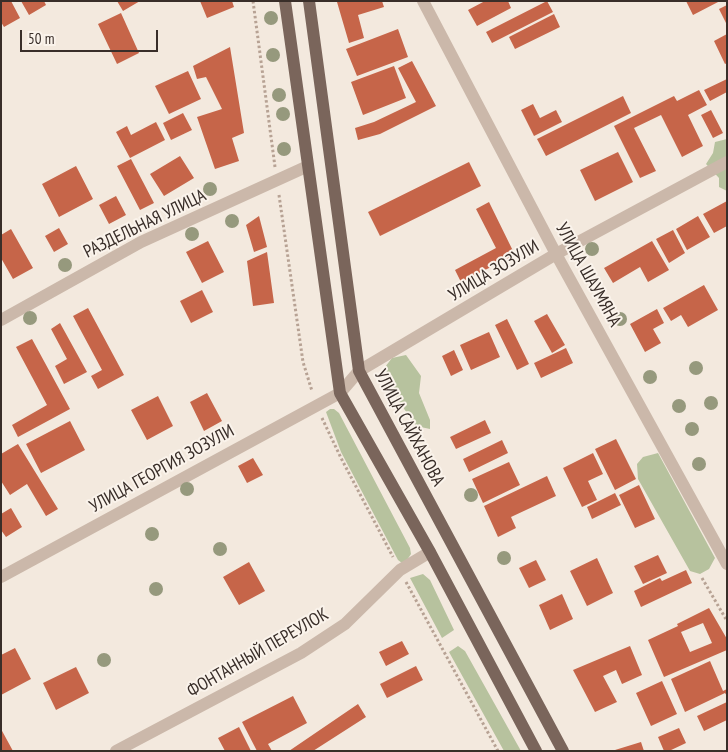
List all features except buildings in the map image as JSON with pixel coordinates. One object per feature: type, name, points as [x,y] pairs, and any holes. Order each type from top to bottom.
[{"type":"main road","points":[[285,1],[340,392],[430,552],[536,751]]},
{"type":"main road","name":"УЛИЦА САЙХАНОВА","points":[[309,1],[359,372],[563,751]]},
{"type":"street","name":"УЛИЦА ШАУМЯНА","points":[[423,1],[556,254],[727,564]]},
{"type":"street","name":"УЛИЦА ЗОЗУЛИ","points":[[340,392],[359,372],[556,254],[727,162]]},
{"type":"street","name":"РАЗДЕЛЬНАЯ УЛИЦА","points":[[1,320],[141,242],[308,166]]},
{"type":"street","name":"УЛИЦА ГЕОРГИЯ ЗОЗУЛИ","points":[[1,577],[340,392]]},
{"type":"street","name":"ФОНТАННЫЙ ПЕРЕУЛОК","points":[[116,751],[301,653],[345,624],[400,570],[430,552]]},
{"type":"path","points":[[702,578],[727,621]]},
{"type":"green space","points":[[727,139],[727,191],[719,187],[719,178],[706,164],[713,153],[715,142]]},
{"type":"green space","points":[[406,355],[421,376],[419,393],[430,420],[430,429],[416,426],[384,380],[385,367],[392,358]]},
{"type":"green space","points":[[334,409],[339,413],[410,548],[411,554],[402,563],[398,560],[341,452],[326,412]]},
{"type":"green space","points":[[658,453],[715,558],[709,569],[700,574],[690,571],[638,479],[637,464],[643,457]]},
{"type":"green space","points":[[423,574],[430,580],[454,630],[442,638],[410,578]]},
{"type":"green space","points":[[458,646],[465,651],[521,751],[504,751],[449,652]]}]
